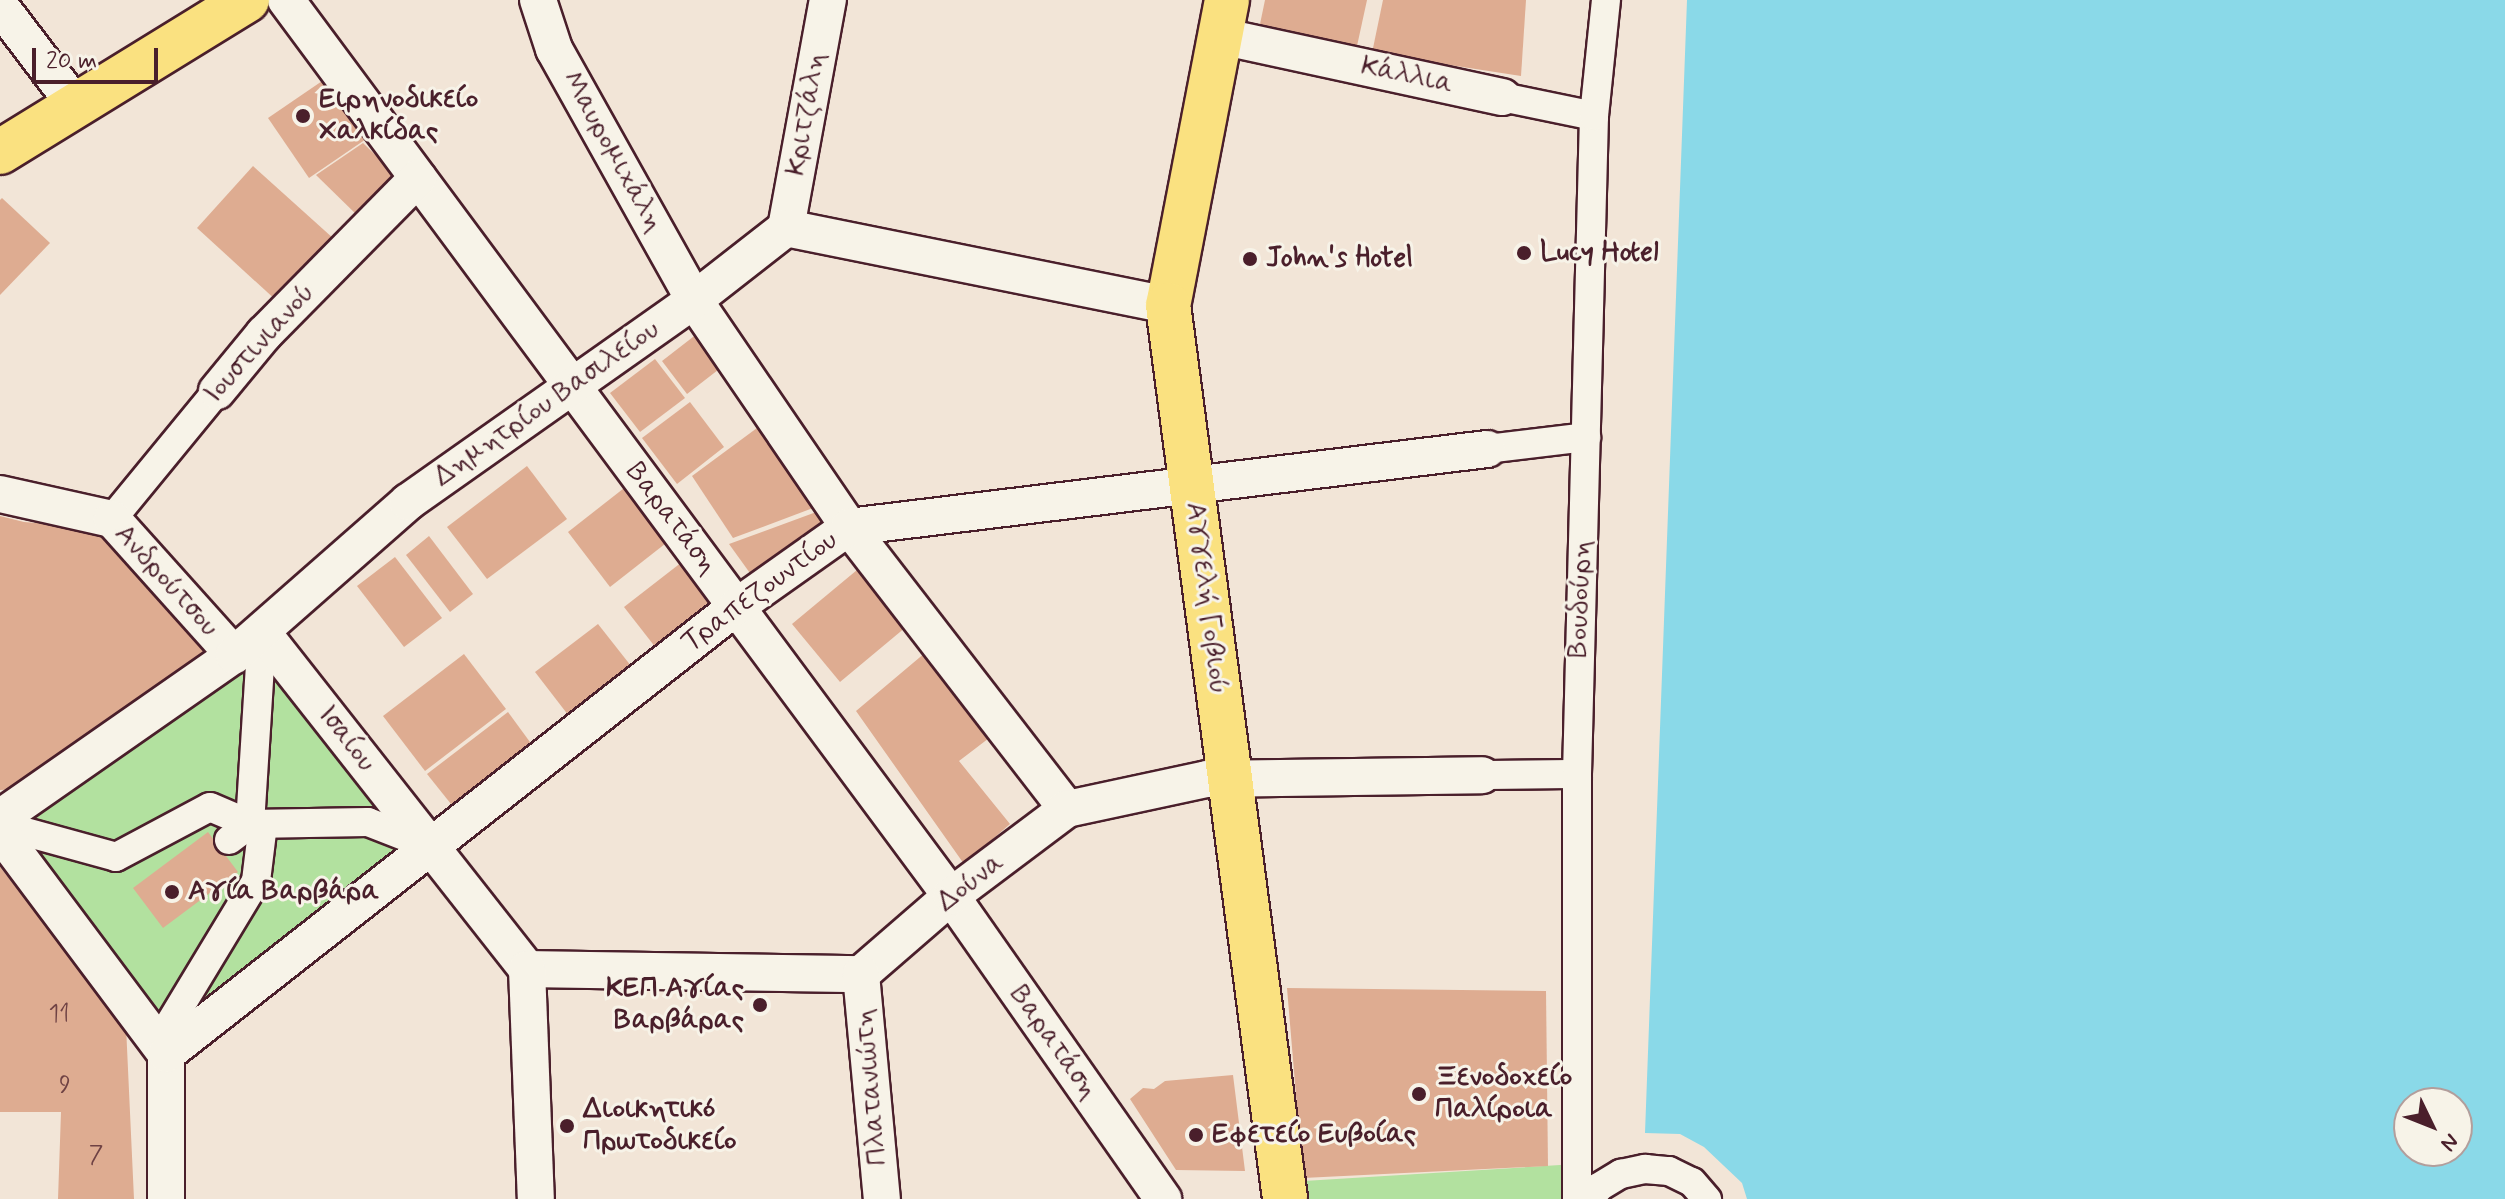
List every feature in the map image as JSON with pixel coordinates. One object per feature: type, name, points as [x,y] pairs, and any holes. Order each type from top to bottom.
[{"type":"main road","points":[[0,152],[74,103],[247,0]]},
{"type":"main road","name":"Αγγελή Γοβιού","points":[[1225,9],[1168,305],[1285,1199]]},
{"type":"street","name":"Βαρατάση","points":[[286,0],[951,896],[1163,1199]]},
{"type":"street","name":"Μαυρομιχάλη","points":[[538,0],[554,49],[694,300],[849,527],[1067,809]]},
{"type":"street","name":"Κριτζάλη","points":[[786,228],[828,0]]},
{"type":"street","name":"Βουδούρη","points":[[1577,1199],[1577,774],[1594,116],[1606,0]]},
{"type":"street","points":[[0,6],[74,103]]},
{"type":"street","name":"Κάλλια","points":[[1225,9],[1502,97],[1594,116]]},
{"type":"street","name":"Ιουστινιανού","points":[[112,519],[264,334],[418,178]]},
{"type":"street","points":[[786,228],[1168,305]]},
{"type":"street","name":"Δημητρίου Βασιλείου","points":[[0,818],[234,655],[408,502],[694,300],[786,228]]},
{"type":"street","points":[[1487,449],[1586,437]]},
{"type":"street","name":"Τραπεζουντίου","points":[[162,1049],[430,846],[736,607],[849,527],[1487,449]]},
{"type":"street","name":"Ανδρούτσου","points":[[0,494],[112,519],[234,655]]},
{"type":"street","points":[[166,1199],[162,1049],[256,881],[248,829],[262,632]]},
{"type":"street","name":"Ισαίου","points":[[262,632],[430,846]]},
{"type":"street","name":"Δούνα","points":[[861,974],[951,896],[1067,809],[1229,777],[1577,774]]},
{"type":"street","points":[[0,825],[116,857],[210,807],[248,829],[368,822],[430,846],[527,969],[536,1199]]},
{"type":"street","points":[[0,832],[162,1049]]},
{"type":"street","points":[[527,969],[861,974]]},
{"type":"street","name":"Πλατανιώτη","points":[[861,974],[882,1199]]},
{"type":"street","points":[[1590,1199],[1599,1187],[1621,1174],[1645,1169],[1669,1171],[1692,1182],[1707,1199]]},
{"type":"green space","points":[[262,632],[430,846],[166,1054],[0,818]]},
{"type":"green space","points":[[1576,1164],[1576,1199],[1307,1199],[1304,1181]]},
{"type":"water","points":[[1687,0],[2505,0],[2505,1199],[1747,1199],[1742,1183],[1704,1147],[1680,1134],[1645,1133]]},
{"type":"building","points":[[1265,0],[1367,0],[1357,46],[1259,29]]},
{"type":"building","points":[[1383,0],[1526,0],[1521,76],[1372,53]]},
{"type":"building","points":[[328,77],[369,137],[309,178],[268,118]]},
{"type":"building","points":[[363,143],[400,179],[361,219],[316,175]]},
{"type":"building","points":[[253,166],[334,239],[278,302],[197,228]]},
{"type":"building","points":[[2,198],[50,243],[0,295],[0,200]]},
{"type":"building","points":[[702,330],[727,363],[687,394],[662,361]]},
{"type":"building","points":[[655,359],[685,398],[640,432],[610,393]]},
{"type":"building","points":[[690,402],[724,447],[677,484],[642,438]]},
{"type":"building","points":[[757,428],[813,508],[733,538],[692,476]]},
{"type":"building","points":[[527,466],[567,519],[487,579],[447,527]]},
{"type":"building","points":[[628,485],[670,540],[610,587],[568,532]]},
{"type":"building","points":[[819,511],[830,535],[760,587],[729,544]]},
{"type":"building","points":[[0,516],[24,522],[102,528],[215,651],[34,788],[0,790]]},
{"type":"building","points":[[429,536],[473,594],[450,612],[406,555]]},
{"type":"building","points":[[395,557],[442,618],[404,647],[357,586]]},
{"type":"building","points":[[682,562],[721,613],[663,657],[624,607]]},
{"type":"building","points":[[857,570],[906,627],[840,682],[792,624]]},
{"type":"building","points":[[598,624],[635,671],[572,720],[535,672]]},
{"type":"building","points":[[932,647],[997,732],[959,761],[1010,824],[964,864],[856,711]]},
{"type":"building","points":[[464,654],[506,709],[425,771],[383,716]]},
{"type":"building","points":[[508,712],[538,753],[459,814],[427,774]]},
{"type":"building","points":[[208,832],[238,872],[163,928],[133,888]]},
{"type":"building","points":[[0,867],[126,1026],[134,1199],[58,1199],[61,1112],[0,1112]]},
{"type":"building","points":[[1287,988],[1546,991],[1548,1166],[1303,1178]]},
{"type":"building","name":"Εφετείο Ευβοίας","points":[[1233,1075],[1245,1171],[1176,1170],[1130,1099],[1143,1088],[1154,1089],[1165,1081]]},
{"type":"place","name":"Ειρηνοδικείο Χαλκίδας","points":[[303,116]]},
{"type":"place","name":"Lucy Hotel","points":[[1524,253]]},
{"type":"place","name":"John's Hotel","points":[[1250,259]]},
{"type":"place","name":"Αγία Βαρβάρα","points":[[172,892]]},
{"type":"place","name":"ΚΕΠ Αγίας Βαρβάρας","points":[[760,1005]]},
{"type":"place","name":"Ξενοδοχείο Παλίροια","points":[[1419,1094]]},
{"type":"place","name":"Διοικητικό Πρωτοδικείο","points":[[567,1126]]},
{"type":"place","name":"Εφετείο Ευβοίας","points":[[1196,1135]]}]
